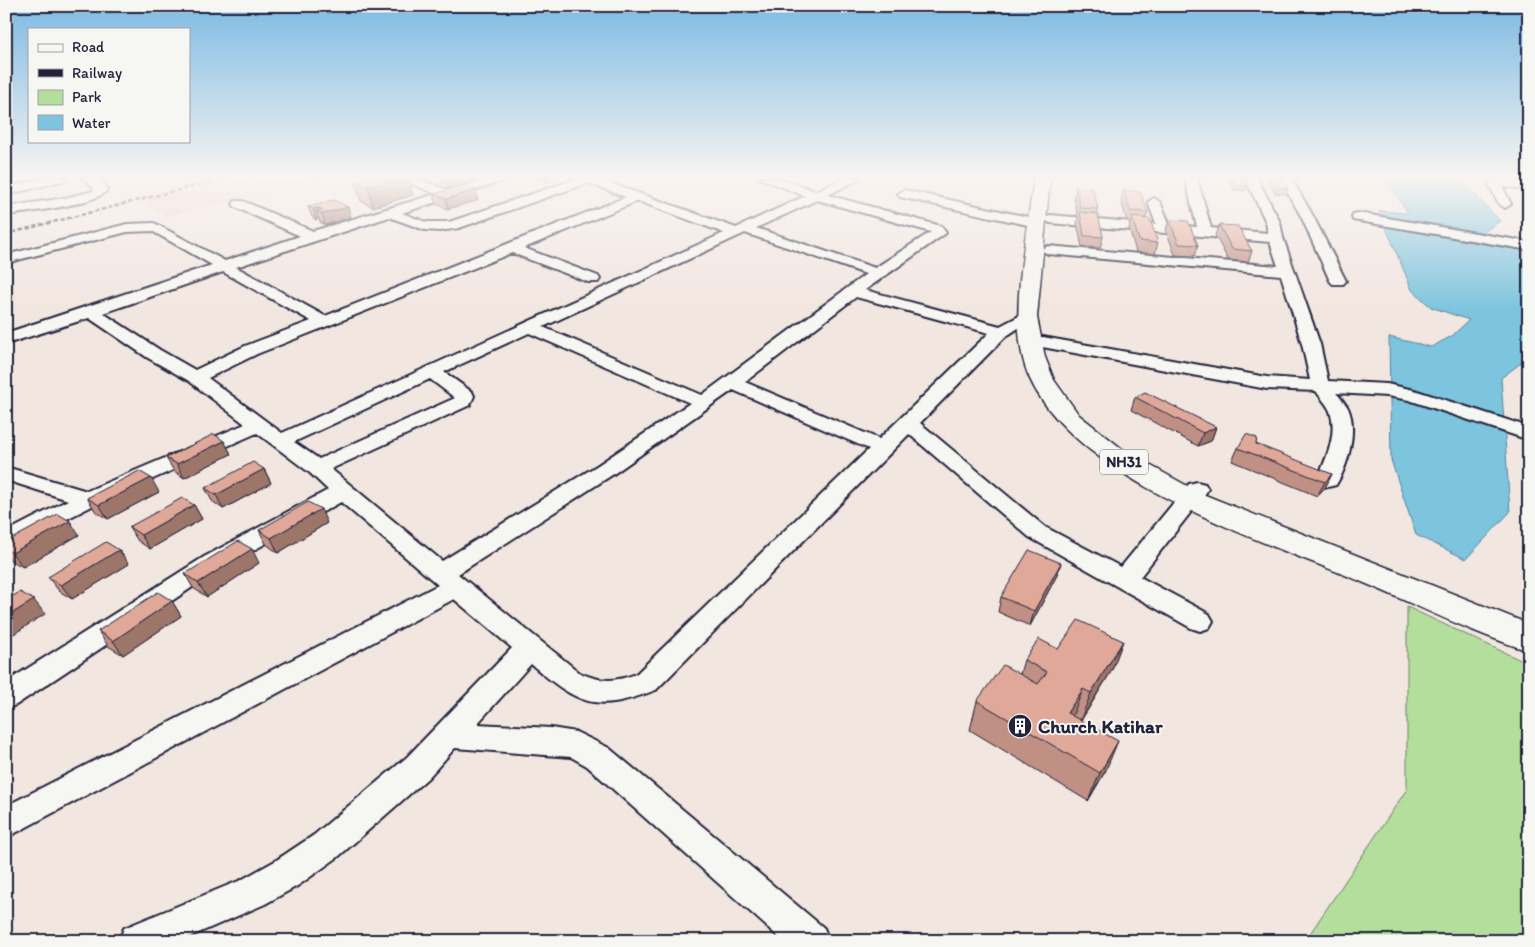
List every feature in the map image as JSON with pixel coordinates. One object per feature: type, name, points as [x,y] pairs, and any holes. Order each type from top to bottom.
[{"type":"highway","name":"NH31","points":[[1043,222],[1048,250],[1040,327],[1043,342],[1066,394],[1086,418],[1110,438],[1193,494]]},
{"type":"highway","name":"NH31","points":[[1043,222],[1027,317],[1034,357],[1042,380],[1070,420],[1117,458],[1193,494],[1494,619],[1529,638]]},
{"type":"highway","name":"NH31","points":[[1494,619],[1529,629]]},
{"type":"street","points":[[281,222],[312,236]]},
{"type":"street","points":[[6,339],[358,222]]},
{"type":"street","points":[[414,222],[426,228],[442,228],[459,222]]},
{"type":"street","points":[[195,377],[251,350],[575,222]]},
{"type":"street","points":[[715,222],[877,273]]},
{"type":"street","points":[[280,441],[761,222]]},
{"type":"street","points":[[6,823],[418,605],[605,470],[732,383],[877,273],[936,237],[940,231],[909,222]]},
{"type":"street","points":[[1061,222],[1276,238]]},
{"type":"street","points":[[1161,222],[1164,229]]},
{"type":"street","points":[[1202,222],[1205,233]]},
{"type":"street","points":[[1273,222],[1276,238],[1311,344],[1318,378],[1322,387],[1339,409],[1342,425],[1340,448],[1328,480]]},
{"type":"street","points":[[1310,222],[1338,281]]},
{"type":"street","points":[[1389,222],[1529,246]]},
{"type":"street","points":[[6,259],[127,228],[148,226],[162,230],[324,322]]},
{"type":"street","points":[[511,248],[593,279]]},
{"type":"street","points":[[1048,250],[1287,271]]},
{"type":"street","points":[[852,291],[1001,331]]},
{"type":"street","points":[[91,312],[154,354],[195,377],[317,468],[448,583],[517,662],[570,680],[590,690],[615,694],[646,682],[1001,331],[1027,317]]},
{"type":"street","points":[[531,328],[703,402]]},
{"type":"street","points":[[1043,342],[1238,378],[1322,387],[1387,390],[1414,396],[1529,434]]},
{"type":"street","points":[[317,468],[463,401],[465,396],[460,391],[432,372]]},
{"type":"street","points":[[732,383],[883,448]]},
{"type":"street","points":[[908,423],[1037,532],[1200,621]]},
{"type":"street","points":[[6,542],[88,499],[259,425]]},
{"type":"street","points":[[6,472],[88,499]]},
{"type":"street","points":[[6,697],[124,618],[297,514],[343,492]]},
{"type":"street","points":[[1124,580],[1193,494]]},
{"type":"street","points":[[136,941],[253,892],[287,873],[326,846],[384,797],[517,662]]},
{"type":"street","points":[[447,735],[551,741],[576,745],[598,757],[811,941]]},
{"type":"green space","points":[[1407,607],[1529,664],[1529,941],[1305,941],[1407,789]]},
{"type":"water","points":[[1384,222],[1498,222],[1479,235],[1529,248],[1529,357],[1501,378],[1510,512],[1466,559],[1416,535],[1391,460],[1389,337],[1431,347],[1452,336],[1469,320],[1431,307],[1412,290]]},
{"type":"building","points":[[1082,222],[1100,222],[1103,237],[1084,236]]},
{"type":"building","points":[[1134,222],[1151,222],[1158,243],[1139,241]]},
{"type":"building","points":[[1170,222],[1188,222],[1198,245],[1179,244]]},
{"type":"building","points":[[1219,225],[1238,226],[1252,251],[1232,249]]},
{"type":"building","points":[[1145,392],[1216,427],[1203,433],[1135,397]]},
{"type":"building","points":[[214,434],[224,441],[177,464],[166,458]]},
{"type":"building","points":[[1246,434],[1257,438],[1256,444],[1332,474],[1325,482],[1238,448]]},
{"type":"building","points":[[253,462],[264,469],[216,495],[205,488]]},
{"type":"building","points":[[139,471],[151,478],[99,505],[87,498]]},
{"type":"building","points":[[182,498],[194,505],[141,535],[129,527]]},
{"type":"building","points":[[308,502],[321,509],[271,538],[259,530]]},
{"type":"building","points":[[58,514],[70,521],[12,553],[6,549],[6,542]]},
{"type":"building","points":[[238,541],[252,549],[198,583],[185,574]]},
{"type":"building","points":[[106,542],[119,550],[61,585],[48,577]]},
{"type":"building","points":[[1029,550],[1061,563],[1034,611],[1001,597]]},
{"type":"building","points":[[20,592],[34,600],[6,617],[6,600]]},
{"type":"building","points":[[158,592],[172,601],[113,641],[98,631]]},
{"type":"building","points":[[1078,620],[1123,641],[1091,693],[1083,689],[1067,713],[1118,741],[1100,773],[977,701],[1003,665],[1038,684],[1047,672],[1024,660],[1039,639],[1058,649]]},
{"type":"railway","points":[[6,234],[52,222]]},
{"type":"place","name":"Church Katihar","points":[[1020,726]]}]
